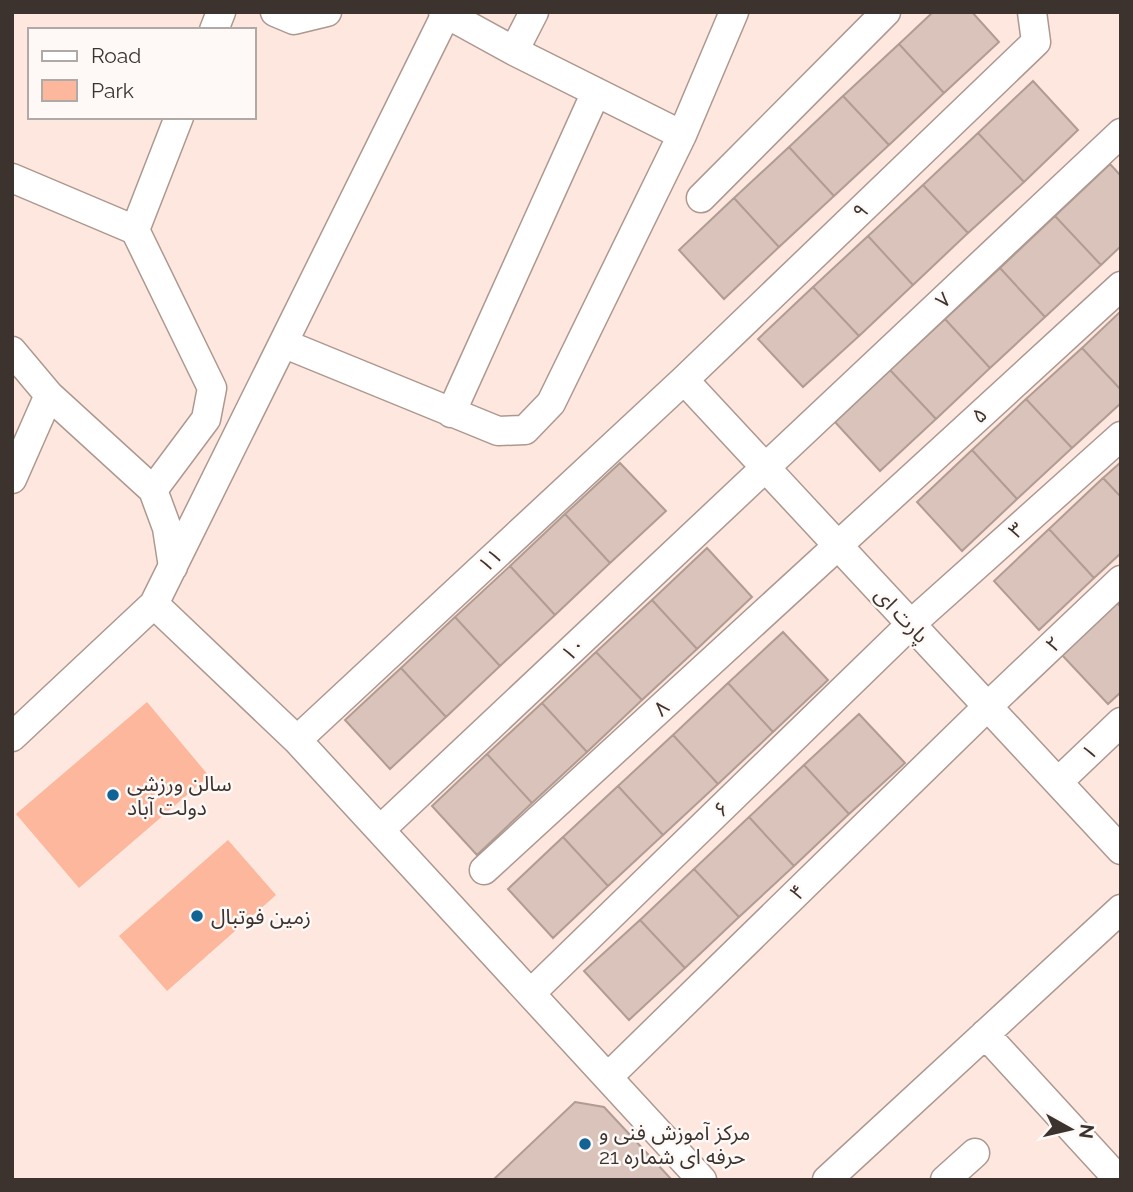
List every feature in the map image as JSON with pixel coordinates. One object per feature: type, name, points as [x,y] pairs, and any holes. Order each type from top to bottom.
[{"type":"street","points":[[275,12],[294,20],[327,12]]},
{"type":"street","points":[[514,51],[534,12]]},
{"type":"street","points":[[285,344],[498,431],[526,430],[551,403],[682,135],[734,12]]},
{"type":"street","points":[[701,198],[886,12]]},
{"type":"street","name":"۹","points":[[684,380],[1036,42],[1032,12]]},
{"type":"street","points":[[12,737],[154,604],[285,344],[444,13],[682,135]]},
{"type":"street","points":[[451,413],[596,92]]},
{"type":"street","points":[[135,230],[178,119]]},
{"type":"street","name":"۷","points":[[766,468],[1121,133]]},
{"type":"street","points":[[12,178],[135,230],[212,388],[206,419],[153,490]]},
{"type":"street","name":"۵","points":[[838,545],[1121,286]]},
{"type":"street","points":[[12,351],[49,395],[153,490],[167,528],[173,567]]},
{"type":"street","name":"پارت ای","points":[[684,380],[986,708],[1121,850]]},
{"type":"street","name":"۱۱","points":[[297,740],[684,380]]},
{"type":"street","points":[[12,480],[49,395]]},
{"type":"street","name":"۳","points":[[911,624],[1121,436]]},
{"type":"street","name":"۱۰","points":[[380,830],[766,468]]},
{"type":"street","name":"۸","points":[[484,870],[838,545]]},
{"type":"street","name":"۲","points":[[986,708],[1121,580]]},
{"type":"street","points":[[154,604],[297,740],[702,1180]]},
{"type":"street","name":"۶","points":[[531,993],[911,624]]},
{"type":"street","name":"۴","points":[[608,1077],[986,708]]},
{"type":"street","name":"۱","points":[[1058,782],[1121,722]]},
{"type":"street","points":[[827,1180],[1121,909]]},
{"type":"street","points":[[985,1034],[1119,1180]]},
{"type":"street","points":[[945,1180],[975,1153]]},
{"type":"green space","name":"سالن ورزشی دولت آباد","points":[[147,702],[209,776],[79,888],[16,814]]},
{"type":"green space","name":"زمین فوتبال","points":[[228,840],[276,895],[167,991],[119,936]]},
{"type":"building","points":[[933,12],[972,12],[999,42],[944,93],[899,44]]},
{"type":"building","points":[[899,44],[944,93],[889,145],[843,96]]},
{"type":"building","points":[[1033,81],[1078,130],[1024,182],[978,133]]},
{"type":"building","points":[[843,96],[889,145],[834,196],[789,147]]},
{"type":"building","points":[[978,133],[1024,182],[968,233],[923,185]]},
{"type":"building","points":[[789,147],[834,196],[779,247],[734,198]]},
{"type":"building","points":[[1110,164],[1121,176],[1121,246],[1101,265],[1055,216]]},
{"type":"building","points":[[923,185],[968,233],[913,285],[868,236]]},
{"type":"building","points":[[734,198],[779,247],[724,299],[679,250]]},
{"type":"building","points":[[1055,216],[1101,265],[1045,317],[1000,268]]},
{"type":"building","points":[[868,236],[913,285],[859,336],[813,287]]},
{"type":"building","points":[[1000,268],[1045,317],[990,368],[945,319]]},
{"type":"building","points":[[813,287],[859,336],[803,387],[758,339]]},
{"type":"building","points":[[1121,311],[1121,390],[1082,348]]},
{"type":"building","points":[[945,319],[990,368],[936,419],[890,370]]},
{"type":"building","points":[[1082,348],[1121,390],[1121,403],[1072,448],[1026,399]]},
{"type":"building","points":[[890,370],[936,419],[880,471],[835,422]]},
{"type":"building","points":[[1026,399],[1072,448],[1017,499],[972,450]]},
{"type":"building","points":[[972,450],[1017,499],[962,551],[917,502]]},
{"type":"building","points":[[1121,462],[1121,497],[1103,478]]},
{"type":"building","points":[[620,463],[666,511],[610,563],[565,514]]},
{"type":"building","points":[[1103,478],[1121,497],[1121,553],[1094,578],[1049,529]]},
{"type":"building","points":[[565,514],[610,563],[555,615],[510,566]]},
{"type":"building","points":[[1049,529],[1094,578],[1039,630],[994,581]]},
{"type":"building","points":[[707,548],[752,597],[697,649],[652,600]]},
{"type":"building","points":[[510,566],[555,615],[500,666],[455,617]]},
{"type":"building","points":[[652,600],[697,649],[642,700],[596,652]]},
{"type":"building","points":[[1117,603],[1121,607],[1121,692],[1108,704],[1062,655]]},
{"type":"building","points":[[455,617],[500,666],[446,717],[401,668]]},
{"type":"building","points":[[783,632],[828,680],[773,732],[728,683]]},
{"type":"building","points":[[596,652],[642,700],[587,752],[542,703]]},
{"type":"building","points":[[401,668],[446,717],[390,769],[345,720]]},
{"type":"building","points":[[728,683],[773,732],[718,784],[673,735]]},
{"type":"building","points":[[542,703],[587,752],[532,803],[487,754]]},
{"type":"building","points":[[859,714],[905,763],[849,814],[804,765]]},
{"type":"building","points":[[673,735],[718,784],[663,835],[618,786]]},
{"type":"building","points":[[487,754],[532,803],[477,855],[432,806]]},
{"type":"building","points":[[804,765],[849,814],[794,866],[749,817]]},
{"type":"building","points":[[618,786],[663,835],[608,886],[563,837]]},
{"type":"building","points":[[749,817],[794,866],[739,917],[694,869]]},
{"type":"building","points":[[563,837],[608,886],[553,938],[508,889]]},
{"type":"building","points":[[694,869],[739,917],[685,968],[640,920]]},
{"type":"building","points":[[640,920],[685,968],[629,1020],[584,971]]},
{"type":"building","name":"مرکز آموزش فنی و حرفه ای شماره 21","points":[[575,1102],[604,1107],[672,1180],[493,1180]]},
{"type":"place","name":"سالن ورزشی دولت آباد","points":[[113,795]]},
{"type":"place","name":"زمین فوتبال","points":[[197,916]]},
{"type":"place","name":"مرکز آموزش فنی و حرفه ای شماره 21","points":[[585,1144]]}]
